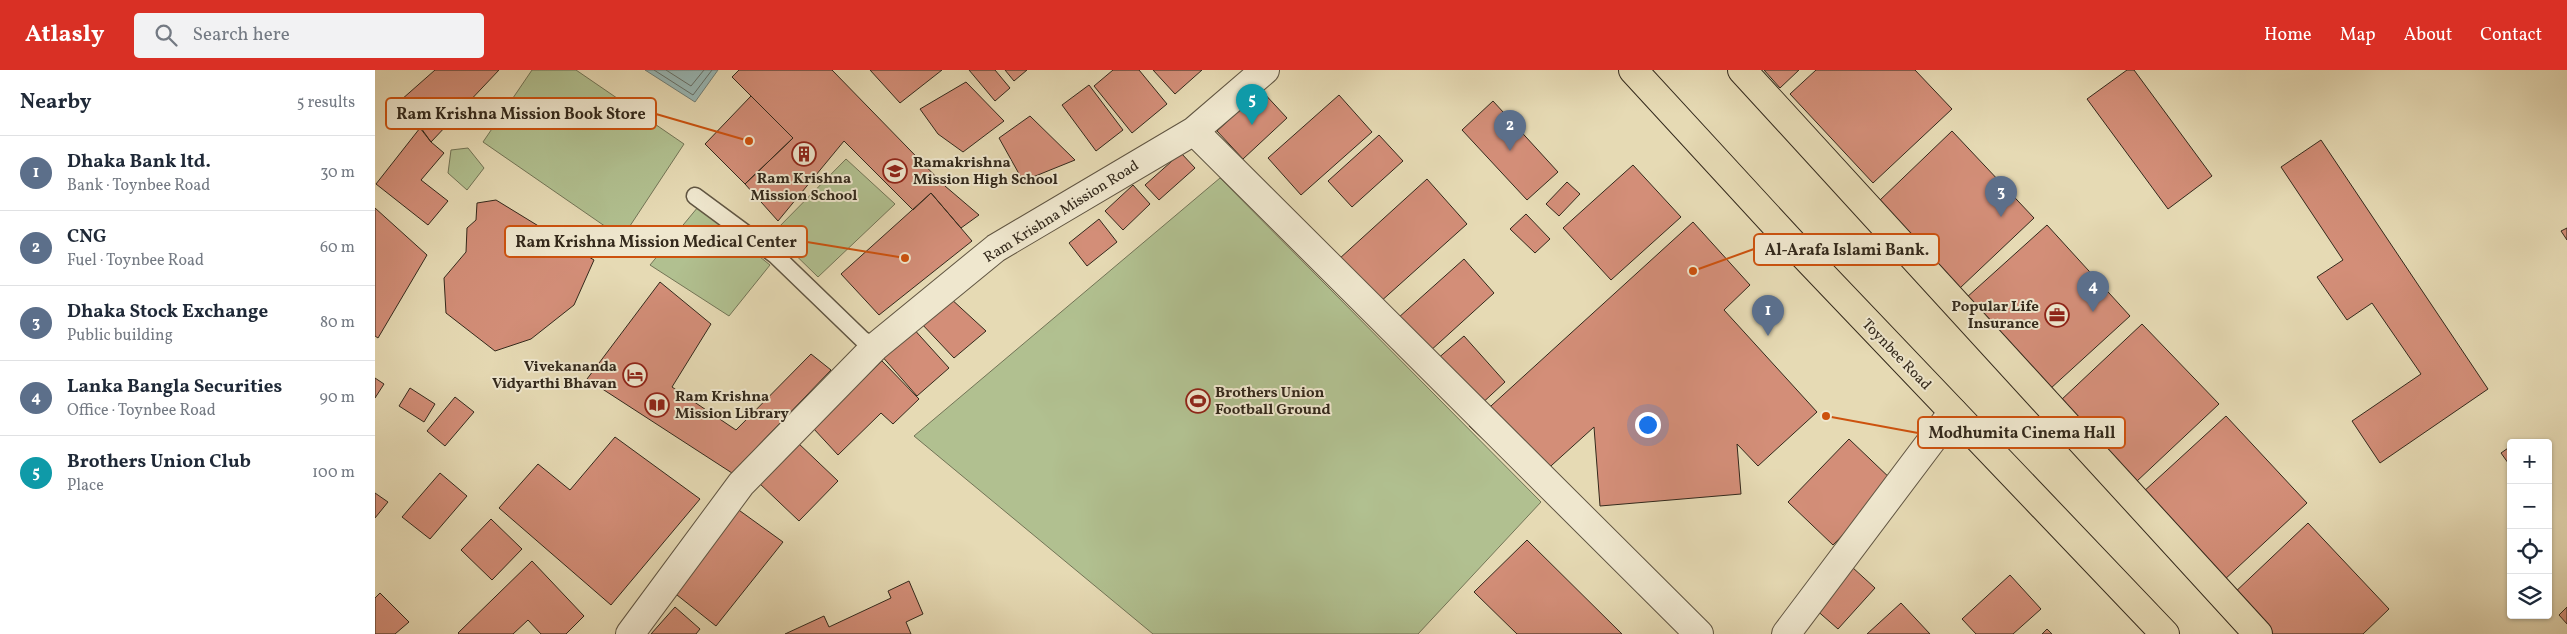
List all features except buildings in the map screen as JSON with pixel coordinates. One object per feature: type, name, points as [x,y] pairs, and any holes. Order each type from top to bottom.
[{"type":"main road","name":"Toynbee Road","points":[[1633,70],[1793,245],[2165,634]]},
{"type":"main road","points":[[1742,70],[2257,634]]},
{"type":"street","name":"Ram Krishna Mission Road","points":[[630,634],[741,484],[875,347],[996,248],[1194,131],[1265,70]]},
{"type":"street","points":[[1194,131],[1699,634]]},
{"type":"street","points":[[1786,634],[1953,412]]},
{"type":"lane","points":[[695,196],[775,255],[863,339],[875,347]]},
{"type":"green space","points":[[532,70],[576,70],[684,144],[622,238],[483,142]]},
{"type":"green space","points":[[468,148],[484,168],[467,190],[448,173],[451,150]]},
{"type":"green space","points":[[846,159],[895,204],[818,277],[773,233]]},
{"type":"green space","name":"Brothers Union Football Ground","points":[[1220,178],[1541,502],[1418,634],[1153,634],[914,436]]},
{"type":"green space","points":[[698,207],[770,265],[729,316],[650,265]]},
{"type":"water","points":[[645,70],[718,70],[695,102]]},
{"type":"place","name":"Brothers Union Club","points":[[1252,125]]},
{"type":"place","name":"Ram Krishna Mission Book Store","points":[[749,141]]},
{"type":"place","name":"CNG","points":[[1510,151]]},
{"type":"place","name":"Ram Krishna Mission School","points":[[804,154]]},
{"type":"place","name":"Ramakrishna Mission High School","points":[[895,171]]},
{"type":"place","name":"Dhaka Stock Exchange","points":[[2001,217]]},
{"type":"place","name":"Ram Krishna Mission Medical Center","points":[[905,258]]},
{"type":"place","name":"Al-Arafa Islami Bank.","points":[[1693,271]]},
{"type":"place","name":"Lanka Bangla Securities","points":[[2093,312]]},
{"type":"place","name":"Popular Life Insurance","points":[[2057,315]]},
{"type":"place","name":"Dhaka Bank ltd.","points":[[1768,336]]},
{"type":"place","name":"Vivekananda Vidyarthi Bhavan","points":[[635,375]]},
{"type":"place","name":"Brothers Union Football Ground","points":[[1198,401]]},
{"type":"place","name":"Ram Krishna Mission Library","points":[[657,405]]},
{"type":"place","name":"Modhumita Cinema Hall","points":[[1826,416]]}]
